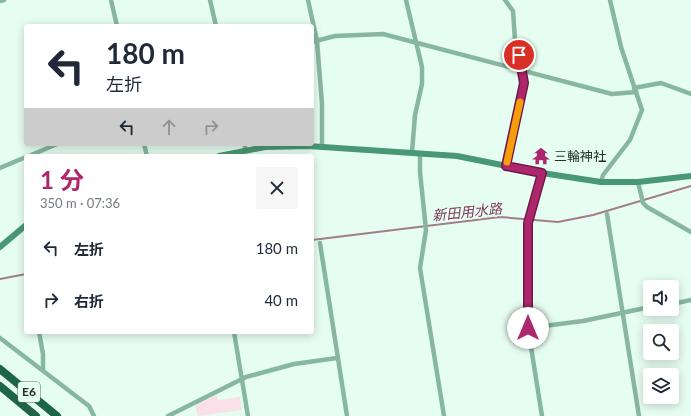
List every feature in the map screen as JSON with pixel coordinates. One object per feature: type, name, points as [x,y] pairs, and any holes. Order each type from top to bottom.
[{"type":"highway","name":"E6","points":[[0,369],[57,416]]},
{"type":"highway","name":"E6","points":[[0,386],[36,416]]},
{"type":"street","points":[[0,1],[4,0]]},
{"type":"street","points":[[111,0],[116,24]]},
{"type":"street","points":[[210,0],[216,24]]},
{"type":"street","points":[[308,0],[312,24]]},
{"type":"street","points":[[406,0],[422,67],[422,84],[415,115],[412,152]]},
{"type":"street","points":[[505,0],[513,12],[515,40],[523,70],[524,83],[506,166]]},
{"type":"street","points":[[602,182],[603,175],[630,140],[642,110],[621,47],[610,0]]},
{"type":"street","points":[[322,147],[322,104],[315,42],[335,36],[383,34],[612,94],[661,83],[691,94]]},
{"type":"street","points":[[34,154],[52,146]]},
{"type":"street","points":[[225,154],[245,147],[322,147],[457,156],[542,173],[602,182],[638,182],[691,176]]},
{"type":"street","points":[[420,153],[420,172],[426,230],[420,268],[444,416]]},
{"type":"street","points":[[0,168],[24,158]]},
{"type":"street","points":[[542,173],[528,223],[528,328],[542,416]]},
{"type":"street","points":[[638,182],[642,198],[647,207],[691,232]]},
{"type":"street","points":[[607,214],[640,416]]},
{"type":"street","points":[[0,247],[24,227]]},
{"type":"street","points":[[320,243],[347,416]]},
{"type":"street","points":[[679,303],[691,300]]},
{"type":"street","points":[[528,328],[582,321],[643,309]]},
{"type":"street","points":[[39,334],[43,354],[43,370]]},
{"type":"street","points":[[234,334],[248,416]]},
{"type":"street","points":[[0,338],[89,406],[94,416]]},
{"type":"street","points":[[168,416],[242,379],[294,364],[337,358]]},
{"type":"shaded area","points":[[217,395],[218,400],[240,397],[242,410],[198,416],[195,404]]},
{"type":"waterway","name":"新田用水路","points":[[314,240],[500,217],[558,222],[593,215],[691,186]]},
{"type":"waterway","name":"新田用水路","points":[[0,279],[24,274]]},
{"type":"slow traffic","points":[[507,162],[520,102]]},
{"type":"place","name":"三輪神社","points":[[541,156]]},
{"type":"route","points":[[519,55],[523,70],[524,83],[506,166],[542,173],[528,223],[528,328]]}]
